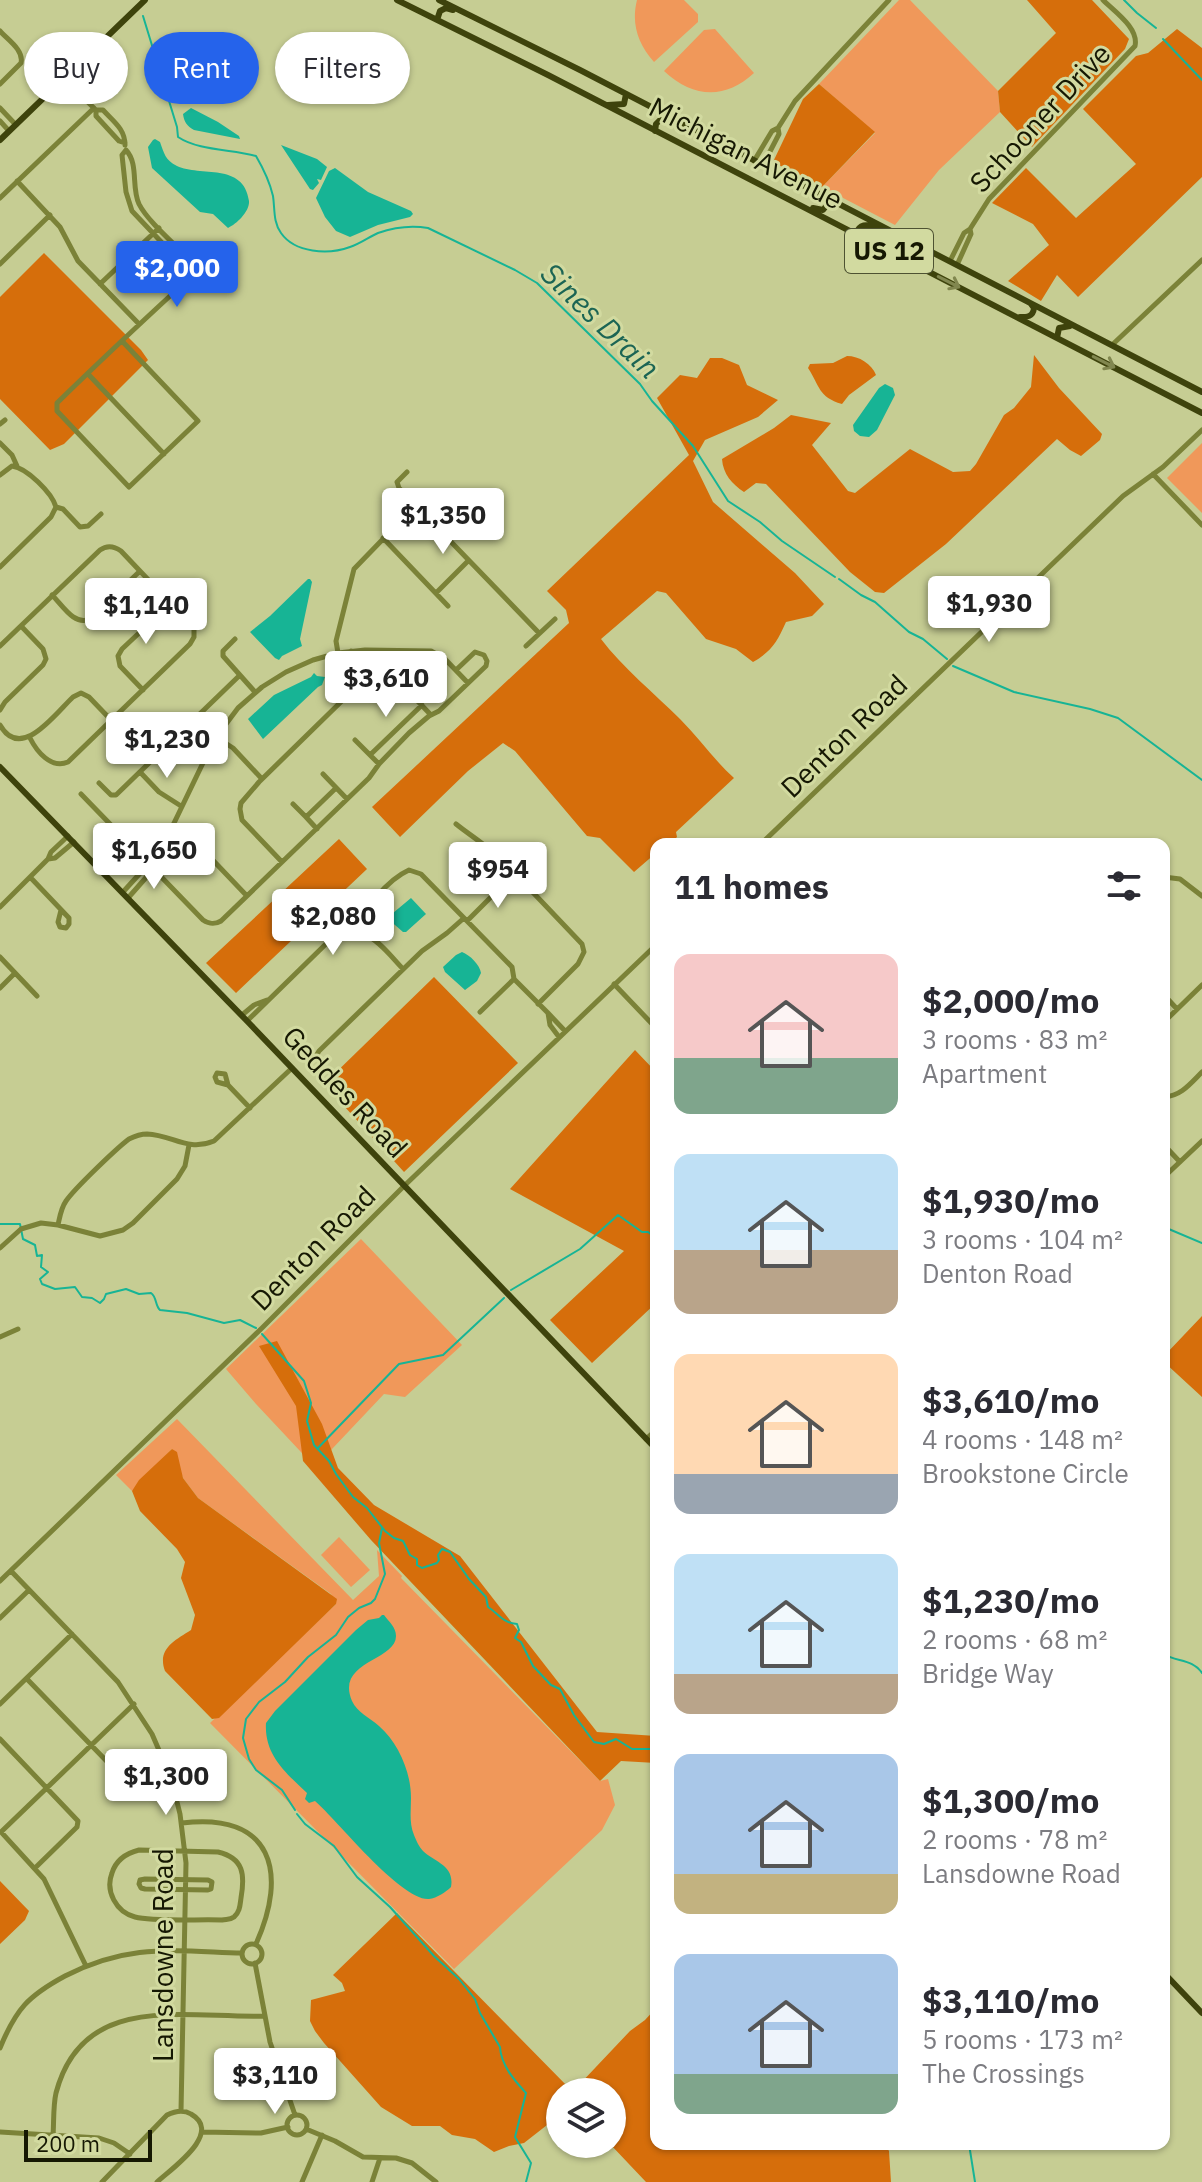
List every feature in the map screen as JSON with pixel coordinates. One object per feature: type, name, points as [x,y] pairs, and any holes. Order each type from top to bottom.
[{"type":"main road","points":[[112,32],[145,0]]},
{"type":"main road","name":"Michigan Avenue","points":[[397,0],[1202,413]]},
{"type":"main road","name":"Michigan Avenue","points":[[439,0],[1202,392]]},
{"type":"main road","points":[[437,20],[440,11],[446,8],[468,14]]},
{"type":"main road","points":[[604,105],[622,105],[626,94]]},
{"type":"main road","points":[[0,140],[38,104]]},
{"type":"main road","points":[[655,131],[658,122],[664,119],[696,131]]},
{"type":"main road","points":[[805,207],[823,210],[828,199]]},
{"type":"main road","points":[[856,234],[864,224],[889,230]]},
{"type":"main road","points":[[1016,317],[1032,314],[1034,308],[1030,304]]},
{"type":"main road","points":[[1057,338],[1057,331],[1062,326],[1085,331]]},
{"type":"main road","name":"Geddes Road","points":[[0,767],[650,1442]]},
{"type":"main road","points":[[1170,1979],[1202,2013]]},
{"type":"street","points":[[754,161],[795,101],[889,0]]},
{"type":"street","name":"Schooner Drive","points":[[950,261],[964,233],[970,229],[989,199],[1135,46],[1137,39],[1134,32],[1103,0]]},
{"type":"street","points":[[0,31],[23,59],[0,84]]},
{"type":"street","points":[[90,104],[95,109],[103,110],[126,136],[122,155],[128,202],[137,218],[184,266],[193,270]]},
{"type":"street","points":[[0,108],[16,125]]},
{"type":"street","points":[[95,109],[96,116],[132,156],[139,204],[191,261],[193,270]]},
{"type":"street","points":[[0,198],[95,109]]},
{"type":"street","points":[[0,121],[9,131]]},
{"type":"street","points":[[763,165],[779,134],[778,128]]},
{"type":"street","points":[[17,181],[50,215],[67,238],[78,261],[139,324]]},
{"type":"street","points":[[0,264],[50,215]]},
{"type":"street","points":[[100,284],[159,228]]},
{"type":"street","name":"Schooner Drive","points":[[957,265],[971,234],[970,229]]},
{"type":"street","points":[[1112,345],[1202,260]]},
{"type":"street","points":[[122,341],[198,421],[129,487],[57,411],[57,403],[193,270]]},
{"type":"street","points":[[88,374],[164,454]]},
{"type":"street","name":"Denton Road","points":[[767,838],[1123,496],[1202,430]]},
{"type":"street","points":[[0,443],[12,455],[15,466]]},
{"type":"street","points":[[0,475],[15,466]]},
{"type":"street","points":[[15,466],[23,469],[52,498],[56,507]]},
{"type":"street","points":[[407,472],[397,482],[399,488],[539,633]]},
{"type":"street","points":[[1153,474],[1202,525]]},
{"type":"street","points":[[338,653],[336,641],[351,574],[358,562],[415,506]]},
{"type":"street","points":[[56,507],[63,509],[83,528],[101,514]]},
{"type":"street","points":[[0,567],[51,517],[56,507]]},
{"type":"street","points":[[383,538],[448,606]]},
{"type":"street","points":[[0,646],[107,546],[118,549],[191,624],[195,634],[190,644],[70,760],[61,765],[48,760],[30,738]]},
{"type":"street","points":[[436,593],[468,561]]},
{"type":"street","points":[[52,595],[76,620],[85,622],[140,571]]},
{"type":"street","points":[[143,690],[120,666],[118,656],[171,603]]},
{"type":"street","points":[[526,646],[555,619]]},
{"type":"street","points":[[0,708],[46,659],[43,649],[21,626]]},
{"type":"street","points":[[235,639],[222,654],[255,692]]},
{"type":"street","points":[[125,895],[143,870],[152,867],[216,737],[255,692],[313,660],[351,651],[424,649],[438,654],[468,683]]},
{"type":"street","points":[[282,862],[241,817],[243,799],[349,694],[354,676],[351,651]]},
{"type":"street","points":[[81,794],[203,920],[219,923],[369,778],[419,724],[439,711],[486,666],[487,661],[484,655],[475,652],[456,670]]},
{"type":"street","points":[[99,783],[114,796],[240,675]]},
{"type":"street","points":[[408,691],[431,715]]},
{"type":"street","points":[[0,743],[3,730],[19,739],[30,738],[79,694],[88,696],[111,720]]},
{"type":"street","points":[[370,755],[422,705]]},
{"type":"street","points":[[216,737],[233,748],[262,779]]},
{"type":"street","points":[[355,740],[379,764]]},
{"type":"street","points":[[140,772],[159,792],[181,806]]},
{"type":"street","points":[[323,774],[347,799]]},
{"type":"street","points":[[306,817],[336,788]]},
{"type":"street","points":[[293,804],[317,829]]},
{"type":"street","points":[[456,824],[500,858],[513,880]]},
{"type":"street","points":[[173,825],[187,833],[247,896]]},
{"type":"street","points":[[0,907],[48,859],[51,852],[71,839]]},
{"type":"street","points":[[357,932],[369,905],[399,875],[409,870],[418,872],[512,967],[514,979],[565,1031]]},
{"type":"street","points":[[30,877],[61,910]]},
{"type":"street","points":[[1170,878],[1180,879],[1201,893]]},
{"type":"street","points":[[316,1056],[422,951],[513,880],[524,883],[580,940],[584,952],[578,964],[538,1004]]},
{"type":"street","points":[[244,1018],[257,1003],[268,1000],[331,939],[343,933],[366,934],[403,969]]},
{"type":"street","name":"Denton Road","points":[[0,1581],[650,951]]},
{"type":"street","points":[[0,957],[37,996]]},
{"type":"street","points":[[0,988],[15,973]]},
{"type":"street","points":[[480,1012],[514,979]]},
{"type":"street","points":[[614,984],[650,1022]]},
{"type":"street","points":[[1170,1016],[1202,985]]},
{"type":"street","points":[[1170,1001],[1177,1009]]},
{"type":"street","points":[[548,1013],[550,1025],[559,1037]]},
{"type":"street","points":[[58,1225],[69,1197],[133,1137],[152,1134],[189,1145],[214,1141],[292,1068]]},
{"type":"street","points":[[1170,1096],[1183,1091],[1202,1072]]},
{"type":"street","points":[[228,1085],[250,1108]]},
{"type":"street","points":[[1170,1171],[1202,1141]]},
{"type":"street","points":[[0,1248],[25,1227],[41,1223],[100,1236],[123,1230],[177,1179],[185,1166],[189,1145]]},
{"type":"street","points":[[1170,1151],[1180,1162]]},
{"type":"street","points":[[0,1337],[18,1329]]},
{"type":"street","points":[[646,1439],[650,1435]]},
{"type":"street","name":"Lansdowne Road","points":[[11,1571],[118,1682],[160,1751],[174,1787],[182,1823],[186,1879],[181,2111]]},
{"type":"street","points":[[0,1618],[29,1590]]},
{"type":"street","points":[[0,1704],[72,1634]]},
{"type":"street","points":[[27,1679],[125,1779],[160,1751]]},
{"type":"street","points":[[86,1966],[54,1897],[35,1868],[0,1832],[134,1704]]},
{"type":"street","points":[[0,1739],[77,1819],[78,1825],[35,1868]]},
{"type":"street","points":[[182,1823],[220,1823],[239,1828],[254,1838],[266,1854],[271,1867],[272,1891],[265,1924],[256,1944]]},
{"type":"street","points":[[144,1850],[185,1851],[218,1852],[229,1856],[240,1867],[244,1884],[238,1911],[232,1918],[142,1918],[130,1915],[116,1904],[110,1885],[115,1865],[129,1853],[144,1850]]},
{"type":"street","points":[[145,1879],[186,1879],[210,1880],[213,1886],[209,1890],[143,1889],[139,1883],[145,1879]]},
{"type":"street","points":[[242,1953],[247,1945],[256,1944]]},
{"type":"street","points":[[255,1963],[262,1953],[256,1944]]},
{"type":"street","points":[[0,2048],[16,2015],[31,1997],[86,1966],[129,1952],[242,1953]]},
{"type":"street","points":[[242,1953],[245,1961],[255,1963]]},
{"type":"street","points":[[255,1963],[274,2055],[295,2115]]},
{"type":"street","points":[[53,2136],[59,2084],[68,2065],[86,2041],[104,2028],[152,2014],[265,2016]]},
{"type":"street","points":[[102,2182],[167,2115],[181,2111],[196,2117],[201,2138],[158,2182]]},
{"type":"street","points":[[295,2115],[307,2121],[306,2129],[297,2135],[290,2132],[288,2127],[288,2121],[295,2115]]},
{"type":"street","points":[[202,2132],[261,2133],[288,2127]]},
{"type":"street","points":[[306,2129],[363,2157],[396,2158],[412,2163],[436,2182]]},
{"type":"street","points":[[0,2132],[107,2140],[130,2154]]},
{"type":"street","points":[[302,2182],[322,2135]]},
{"type":"street","points":[[372,2182],[380,2158]]},
{"type":"street","points":[[164,2176],[169,2182]]},
{"type":"shaded area","points":[[637,0],[684,0],[698,14],[698,22],[654,62],[637,33]]},
{"type":"shaded area","points":[[899,0],[910,0],[998,91],[1000,112],[939,170],[895,225],[822,187],[875,133],[819,84]]},
{"type":"shaded area","points":[[1027,0],[1092,0],[1129,39],[1125,49],[1032,147],[1000,112],[998,91],[1056,33]]},
{"type":"shaded area","points":[[715,29],[754,73],[732,88],[709,92],[686,86],[664,71],[704,30]]},
{"type":"shaded area","points":[[1177,29],[1202,48],[1202,177],[1078,297],[1057,275],[1041,301],[1008,281],[1049,245],[1033,224],[992,203],[1026,168],[1076,218],[1136,164],[1083,109],[1136,56],[1148,53]]},
{"type":"shaded area","points":[[819,84],[875,132],[822,187],[773,162],[803,99]]},
{"type":"shaded area","points":[[44,253],[148,360],[64,444],[50,450],[0,399],[0,297]]},
{"type":"shaded area","points":[[1034,355],[1059,388],[1102,434],[1100,440],[1081,456],[1057,439],[946,544],[884,593],[875,592],[850,572],[766,484],[756,483],[744,492],[732,482],[724,469],[722,459],[791,415],[831,423],[812,445],[848,491],[855,493],[910,449],[953,472],[970,471],[1004,415],[1031,387]]},
{"type":"shaded area","points":[[847,356],[864,361],[876,375],[842,404],[828,398],[820,390],[808,368],[810,364],[833,363]]},
{"type":"shaded area","points":[[710,358],[722,358],[739,365],[747,385],[778,400],[758,417],[705,440],[693,461],[713,502],[795,573],[824,604],[812,616],[786,622],[773,645],[753,662],[736,649],[706,639],[666,593],[657,591],[601,639],[734,778],[676,832],[676,838],[650,838],[650,858],[634,872],[600,838],[587,836],[515,751],[503,743],[468,771],[400,837],[372,807],[569,623],[566,610],[547,591],[689,455],[657,398],[680,375],[697,378]]},
{"type":"shaded area","points":[[1202,443],[1202,513],[1167,478]]},
{"type":"shaded area","points":[[339,839],[367,869],[236,993],[206,963]]},
{"type":"shaded area","points":[[434,977],[518,1063],[404,1172],[324,1084]]},
{"type":"shaded area","points":[[635,1050],[650,1066],[650,1309],[592,1363],[550,1320],[624,1251],[510,1189]]},
{"type":"shaded area","points":[[361,1239],[462,1345],[405,1397],[384,1394],[315,1467],[226,1369]]},
{"type":"shaded area","points":[[1202,1316],[1202,1397],[1170,1368],[1170,1350]]},
{"type":"shaded area","points":[[277,1341],[322,1424],[338,1468],[374,1505],[460,1556],[597,1732],[650,1736],[650,1763],[621,1761],[600,1781],[371,1540],[303,1461],[296,1406],[259,1346]]},
{"type":"shaded area","points":[[177,1419],[353,1600],[379,1576],[377,1550],[600,1781],[608,1779],[615,1805],[602,1830],[454,1969],[210,1723],[336,1604],[331,1594],[198,1498],[183,1478],[172,1449],[132,1491],[116,1475]]},
{"type":"shaded area","points":[[172,1449],[177,1452],[183,1478],[198,1498],[337,1599],[336,1604],[219,1718],[212,1719],[165,1671],[165,1651],[191,1630],[195,1615],[181,1578],[185,1562],[177,1549],[140,1511],[132,1491],[139,1480]]},
{"type":"shaded area","points":[[339,1537],[370,1570],[351,1587],[321,1555]]},
{"type":"shaded area","points":[[0,1881],[29,1911],[25,1920],[0,1944]]},
{"type":"shaded area","points":[[397,1913],[559,2078],[546,2078],[546,2126],[524,2143],[494,2152],[475,2139],[452,2135],[440,2126],[412,2126],[381,2107],[324,2043],[310,2021],[311,2000],[345,1991],[333,1975]]},
{"type":"shaded area","points":[[650,2015],[650,2150],[888,2150],[891,2182],[646,2182],[623,2158],[626,2158],[626,2078],[586,2078]]},
{"type":"water","points":[[191,108],[218,122],[240,139],[194,130],[185,122],[183,114]]},
{"type":"water","points":[[153,140],[160,142],[167,159],[177,166],[220,173],[239,181],[249,201],[242,217],[228,228],[213,214],[200,212],[152,168],[148,147]]},
{"type":"water","points":[[281,145],[317,159],[327,167],[313,190],[310,189]]},
{"type":"water","points":[[335,168],[368,192],[413,214],[350,237],[336,231],[316,198],[329,171]]},
{"type":"water","points":[[885,384],[893,388],[895,395],[877,430],[869,437],[860,436],[853,425]]},
{"type":"water","points":[[308,579],[312,582],[300,639],[302,646],[279,660],[250,632]]},
{"type":"water","points":[[314,673],[325,677],[322,685],[263,739],[248,719],[274,695]]},
{"type":"water","points":[[411,898],[426,914],[403,932],[387,918]]},
{"type":"water","points":[[462,952],[474,961],[481,973],[477,981],[465,990],[443,967]]},
{"type":"water","points":[[382,1615],[395,1630],[393,1644],[358,1669],[349,1688],[354,1705],[387,1734],[403,1761],[410,1785],[411,1826],[418,1843],[450,1874],[451,1887],[429,1899],[402,1887],[315,1801],[309,1803],[305,1799],[307,1793],[278,1762],[266,1734],[266,1723],[275,1711],[356,1630],[368,1620]]},
{"type":"waterway","points":[[1124,0],[1156,28]]},
{"type":"waterway","name":"Sines Drain","points":[[143,16],[178,137],[206,147],[256,156],[272,191],[277,224],[287,240],[303,248],[332,251],[354,246],[391,229],[428,228],[537,283],[640,384],[693,446],[728,501],[835,577]]},
{"type":"waterway","points":[[1163,39],[1202,80]]},
{"type":"waterway","name":"Sines Drain","points":[[839,579],[875,602],[909,632],[923,639],[947,659]]},
{"type":"waterway","name":"Sines Drain","points":[[953,666],[1014,692],[1118,718],[1202,780]]},
{"type":"waterway","points":[[511,1290],[580,1249],[618,1215],[642,1232],[650,1234]]},
{"type":"waterway","points":[[0,1224],[20,1224],[23,1239],[35,1245],[37,1256],[42,1255],[41,1267],[48,1272],[40,1279],[42,1284],[55,1289],[75,1287],[82,1297],[100,1303],[106,1294],[126,1289],[139,1294],[151,1293],[160,1310],[187,1313],[224,1323],[240,1320],[256,1328]]},
{"type":"waterway","points":[[1170,1230],[1202,1243]]},
{"type":"waterway","points":[[318,1448],[399,1364],[443,1355],[504,1298]]},
{"type":"waterway","points":[[262,1334],[304,1381],[311,1403],[307,1421],[314,1445],[329,1461],[353,1497],[367,1508],[385,1531],[403,1541],[422,1568],[437,1563],[442,1549],[450,1552],[486,1597],[488,1607],[505,1620],[517,1624],[519,1630],[515,1638],[521,1642],[533,1666],[551,1685],[560,1689],[594,1742],[604,1744],[616,1739],[632,1749],[650,1749]]},
{"type":"waterway","points":[[295,1810],[282,1790],[256,1770],[249,1759],[243,1738],[246,1719],[259,1702],[336,1635],[348,1617],[375,1599],[385,1574],[379,1543],[382,1528]]},
{"type":"waterway","points":[[1170,1657],[1194,1665],[1202,1673]]},
{"type":"waterway","points":[[297,1814],[334,1846],[357,1877],[390,1907],[475,1999],[500,2047],[506,2066],[526,2093],[515,2137],[531,2163],[526,2182]]},
{"type":"waterway","points":[[970,2150],[975,2182]]}]
